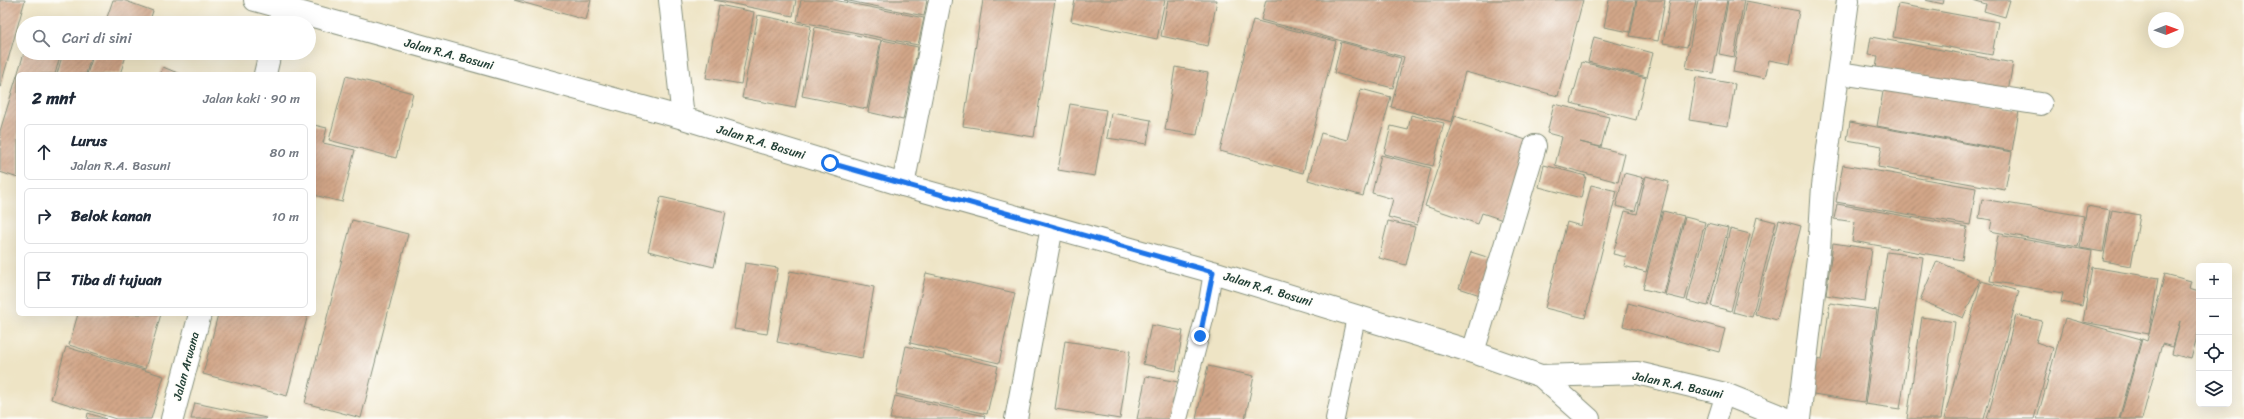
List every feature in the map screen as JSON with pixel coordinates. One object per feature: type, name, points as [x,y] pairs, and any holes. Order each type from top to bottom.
[{"type":"main road","name":"Jalan R.A. Basuni","points":[[255,0],[304,16]]},
{"type":"main road","points":[[670,0],[683,118]]},
{"type":"main road","points":[[904,185],[940,0]]},
{"type":"main road","points":[[1799,419],[1819,250],[1823,186],[1840,73],[1848,0]]},
{"type":"main road","name":"Jalan R.A. Basuni","points":[[316,19],[683,118],[904,185],[1213,272],[1473,352],[1541,376],[1637,373],[1725,394],[1787,419]]},
{"type":"main road","points":[[265,72],[268,60]]},
{"type":"main road","points":[[1840,73],[2041,104]]},
{"type":"main road","points":[[1473,352],[1535,146]]},
{"type":"main road","points":[[1016,419],[1052,227]]},
{"type":"main road","name":"Jalan Arwana","points":[[172,419],[199,316]]},
{"type":"main road","name":"Jalan R.A. Basuni","points":[[1541,376],[1589,419]]},
{"type":"lane","points":[[1178,419],[1207,308],[1213,272]]},
{"type":"lane","points":[[1335,419],[1356,317]]},
{"type":"lane","points":[[1717,419],[1725,394]]},
{"type":"building","points":[[0,0],[25,0],[20,16],[16,16],[16,32],[0,88]]},
{"type":"building","points":[[113,0],[123,0],[153,11],[151,16],[107,16]]},
{"type":"building","points":[[514,0],[591,0],[586,20]]},
{"type":"building","points":[[714,0],[796,0],[793,16]]},
{"type":"building","points":[[801,0],[834,0],[924,18],[918,45],[797,21]]},
{"type":"building","points":[[844,0],[927,0],[924,16]]},
{"type":"building","points":[[983,0],[1055,0],[1034,137],[963,126]]},
{"type":"building","points":[[1075,0],[1165,0],[1157,39],[1071,21]]},
{"type":"building","points":[[1168,0],[1217,0],[1208,46],[1161,36]]},
{"type":"building","points":[[1266,0],[1583,0],[1558,96],[1465,72],[1452,122],[1391,107],[1404,57],[1261,20]]},
{"type":"building","points":[[1609,0],[1636,0],[1630,32],[1604,27]]},
{"type":"building","points":[[1637,0],[1665,0],[1658,41],[1630,36]]},
{"type":"building","points":[[1670,0],[1696,0],[1687,47],[1663,43]]},
{"type":"building","points":[[1698,0],[1727,0],[1713,73],[1686,68]]},
{"type":"building","points":[[1728,0],[1744,0],[1734,57],[1719,54]]},
{"type":"building","points":[[1925,0],[1944,0],[1943,4]]},
{"type":"building","points":[[1973,0],[2010,0],[2005,17],[1984,11],[1986,4]]},
{"type":"building","points":[[1746,1],[1799,11],[1790,64],[1769,60],[1765,78],[1733,72]]},
{"type":"building","points":[[1898,4],[1998,22],[1992,55],[1893,37]]},
{"type":"building","points":[[719,5],[754,12],[741,84],[706,78]]},
{"type":"building","points":[[758,15],[811,26],[795,108],[742,98]]},
{"type":"building","points":[[1253,20],[1336,41],[1303,173],[1220,151]]},
{"type":"building","points":[[815,27],[881,40],[867,109],[802,96]]},
{"type":"building","points":[[1594,37],[1653,53],[1647,77],[1588,62]]},
{"type":"building","points":[[1871,37],[2013,63],[2008,91],[1876,68],[1878,56],[1868,55]]},
{"type":"building","points":[[882,40],[918,47],[903,120],[868,112]]},
{"type":"building","points":[[1341,42],[1401,58],[1393,88],[1334,73]]},
{"type":"building","points":[[22,60],[59,60],[56,72],[18,72]]},
{"type":"building","points":[[61,60],[90,60],[87,72],[58,72]]},
{"type":"building","points":[[92,60],[125,60],[121,72],[88,72]]},
{"type":"building","points":[[1582,62],[1646,78],[1636,120],[1571,103]]},
{"type":"building","points":[[163,67],[175,72],[161,72]]},
{"type":"building","points":[[1175,67],[1208,73],[1197,135],[1165,130]]},
{"type":"building","points":[[346,76],[413,93],[396,158],[329,140]]},
{"type":"building","points":[[1696,77],[1735,84],[1728,126],[1689,120]]},
{"type":"building","points":[[16,79],[16,177],[0,172],[0,131]]},
{"type":"building","points":[[1884,86],[2019,111],[2012,151],[1877,126]]},
{"type":"building","points":[[1361,89],[1391,97],[1363,196],[1308,180],[1321,133],[1347,140]]},
{"type":"building","points":[[1070,104],[1106,110],[1095,176],[1058,170]]},
{"type":"building","points":[[1554,104],[1609,117],[1601,147],[1580,142],[1625,154],[1618,182],[1555,165],[1562,137],[1547,133]]},
{"type":"building","points":[[1111,113],[1151,120],[1147,144],[1107,138]]},
{"type":"building","points":[[1411,115],[1444,123],[1433,166],[1384,154],[1391,126],[1408,130]]},
{"type":"building","points":[[1455,116],[1529,141],[1503,220],[1482,213],[1478,224],[1425,206]]},
{"type":"building","points":[[1850,122],[2012,152],[2005,190],[1878,167],[1882,146],[1847,140]]},
{"type":"building","points":[[316,125],[327,128],[323,143],[355,150],[342,202],[316,196]]},
{"type":"building","points":[[1381,155],[1431,168],[1417,225],[1388,217],[1393,199],[1372,193]]},
{"type":"building","points":[[1544,165],[1586,176],[1581,198],[1539,187]]},
{"type":"building","points":[[1843,165],[1976,188],[1970,225],[1836,202]]},
{"type":"building","points":[[1624,173],[1644,178],[1635,211],[1616,206]]},
{"type":"building","points":[[1646,176],[1669,182],[1646,272],[1624,266],[1626,257],[1613,254],[1625,211],[1637,214]]},
{"type":"building","points":[[1591,185],[1617,191],[1585,318],[1545,308],[1567,222],[1581,226]]},
{"type":"building","points":[[661,197],[726,212],[714,267],[648,251]]},
{"type":"building","points":[[1982,199],[2084,216],[2078,247],[1990,231],[1992,220],[1979,218]]},
{"type":"building","points":[[1837,204],[1967,227],[1962,260],[1852,241],[1855,222],[1834,219]]},
{"type":"building","points":[[2087,206],[2110,210],[2103,252],[2080,248]]},
{"type":"building","points":[[2112,210],[2140,215],[2131,266],[2103,261]]},
{"type":"building","points":[[1663,211],[1684,216],[1664,294],[1643,289]]},
{"type":"building","points":[[1685,217],[1705,222],[1685,300],[1665,295]]},
{"type":"building","points":[[1757,217],[1776,222],[1752,317],[1733,312]]},
{"type":"building","points":[[352,220],[408,234],[361,418],[305,403]]},
{"type":"building","points":[[1779,220],[1801,226],[1777,320],[1755,314]]},
{"type":"building","points":[[1388,221],[1415,227],[1406,265],[1379,258]]},
{"type":"building","points":[[1707,223],[1728,228],[1708,306],[1687,301]]},
{"type":"building","points":[[1730,229],[1750,234],[1731,311],[1711,306]]},
{"type":"building","points":[[1998,235],[2092,251],[2082,306],[2061,302],[2063,293],[1990,281]]},
{"type":"building","points":[[1833,243],[1872,249],[1865,301],[1826,295]]},
{"type":"building","points":[[1471,252],[1493,259],[1480,295],[1459,288]]},
{"type":"building","points":[[1887,252],[1923,257],[1900,409],[1865,404]]},
{"type":"building","points":[[1937,261],[1980,280],[1963,318],[1920,300]]},
{"type":"building","points":[[745,263],[778,268],[767,334],[734,329]]},
{"type":"building","points":[[2092,267],[2158,278],[2149,334],[2083,322]]},
{"type":"building","points":[[790,271],[874,287],[862,358],[777,342]]},
{"type":"building","points":[[926,273],[1015,293],[999,363],[910,343]]},
{"type":"building","points":[[2165,274],[2191,281],[2189,288],[2196,290],[2196,340],[2191,359],[2172,354],[2180,321],[2173,347],[2162,344],[2142,419],[2120,419],[2142,339],[2147,341]]},
{"type":"building","points":[[1981,281],[2019,291],[1984,419],[1944,419]]},
{"type":"building","points":[[1628,303],[1725,329],[1719,352],[1623,326]]},
{"type":"building","points":[[1830,303],[1877,310],[1864,402],[1807,393],[1812,359],[1822,360]]},
{"type":"building","points":[[2016,315],[2042,321],[2036,342],[2053,348],[2034,419],[1987,419]]},
{"type":"building","points":[[77,316],[160,316],[145,369],[69,345]]},
{"type":"building","points":[[218,316],[307,316],[287,396],[203,374]]},
{"type":"building","points":[[1922,317],[1955,322],[1941,419],[1907,419]]},
{"type":"building","points":[[2065,318],[2141,339],[2119,419],[2037,419]]},
{"type":"building","points":[[1151,325],[1183,331],[1176,371],[1143,364]]},
{"type":"building","points":[[1065,341],[1130,351],[1120,419],[1055,409]]},
{"type":"building","points":[[906,346],[998,366],[987,414],[896,394]]},
{"type":"building","points":[[66,347],[164,376],[151,419],[116,419],[51,399]]},
{"type":"building","points":[[1208,366],[1254,376],[1245,419],[1196,419]]},
{"type":"building","points":[[1146,376],[1178,382],[1171,419],[1137,419]]},
{"type":"building","points":[[895,396],[985,416],[984,419],[890,419]]},
{"type":"building","points":[[195,403],[266,418],[266,419],[191,419]]},
{"type":"building","points":[[88,413],[106,419],[87,419]]},
{"type":"route","points":[[830,163],[1213,272],[1207,308],[1200,336]]}]
